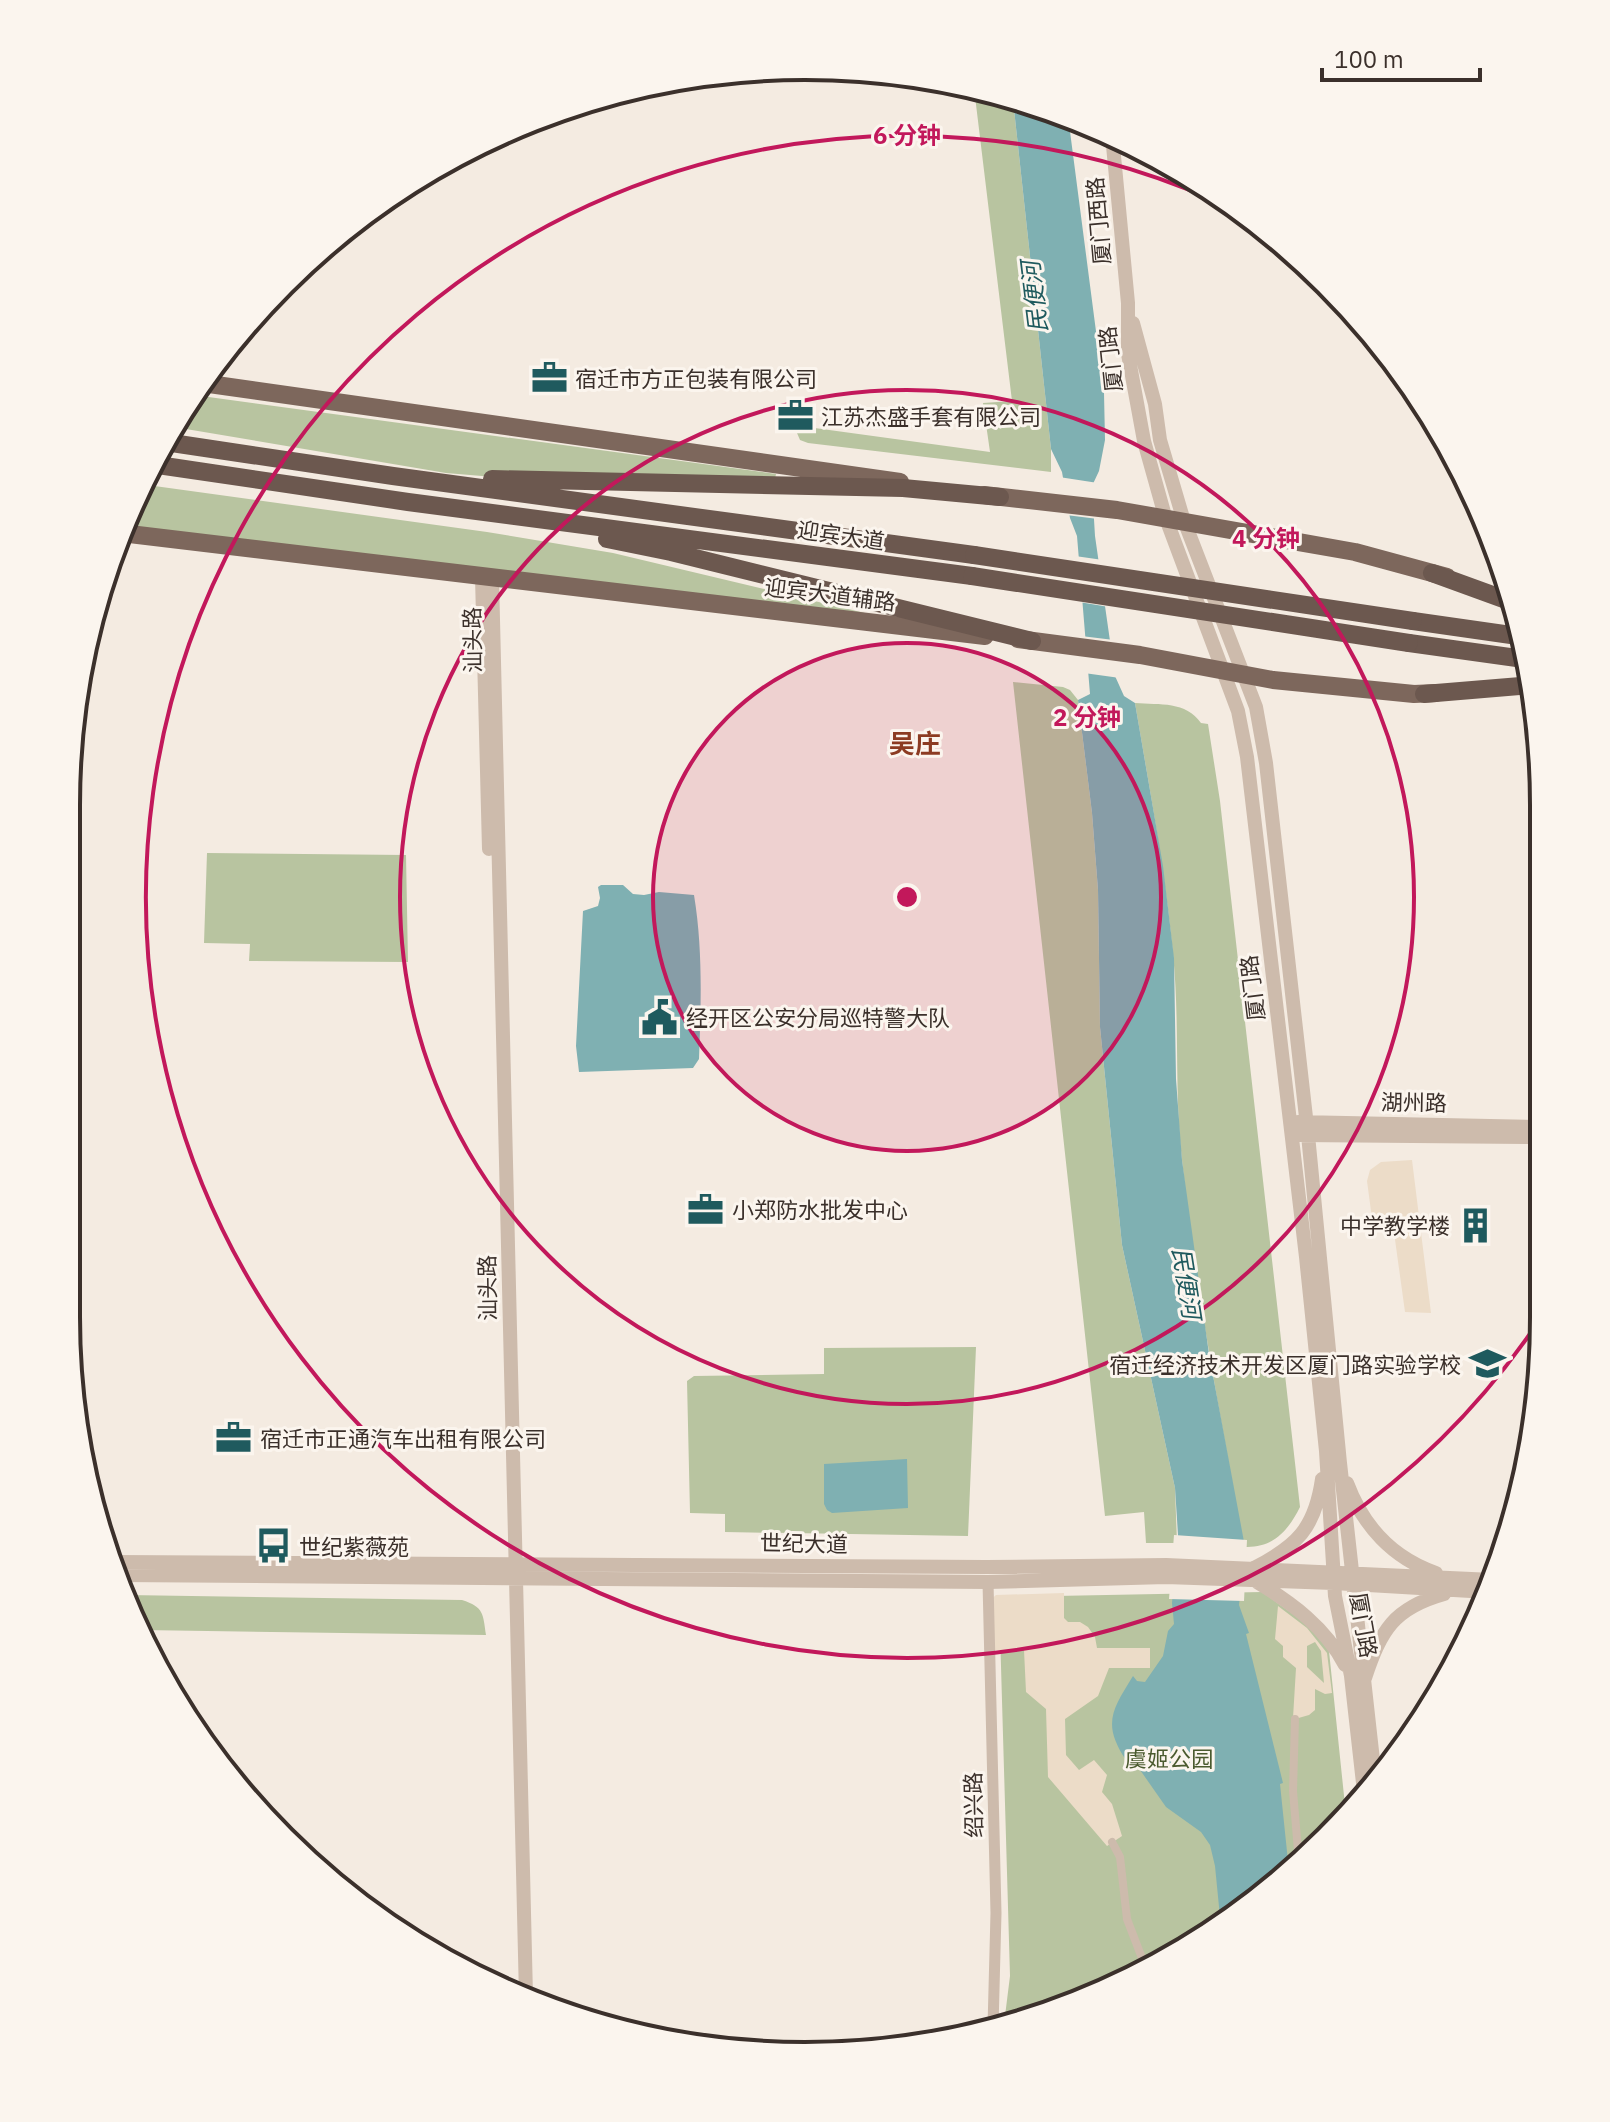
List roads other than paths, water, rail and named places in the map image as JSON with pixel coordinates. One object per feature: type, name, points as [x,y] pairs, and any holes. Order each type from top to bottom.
[{"type":"highway","name":"迎宾大道","points":[[177,443],[393,476],[974,555],[1509,635]]},
{"type":"highway","name":"迎宾大道","points":[[164,467],[972,576],[1515,658]]},
{"type":"highway","points":[[393,476],[903,488],[1000,497]]},
{"type":"highway","points":[[408,502],[671,552],[1032,641]]},
{"type":"highway","points":[[1432,573],[1499,596]]},
{"type":"highway","points":[[1424,694],[1520,686]]},
{"type":"main road","points":[[215,385],[570,433],[1000,497],[1117,510],[1355,552],[1432,573]]},
{"type":"main road","name":"迎宾大道辅路","points":[[133,534],[1065,645],[1140,655],[1273,680],[1424,694],[1521,692]]},
{"type":"street","name":"厦门西路","points":[[1113,149],[1128,303]]},
{"type":"street","name":"厦门路","points":[[1128,303],[1155,404],[1176,521],[1238,711],[1247,757],[1326,1451],[1334,1578],[1373,1767]]},
{"type":"street","name":"厦门路","points":[[1176,521],[1244,674],[1256,707],[1266,763],[1307,1128],[1352,1579],[1363,1779]]},
{"type":"street","name":"汕头路","points":[[487,578],[526,1986]]},
{"type":"street","name":"湖州路","points":[[1291,1129],[1530,1127]]},
{"type":"street","name":"湖州路","points":[[1307,1128],[1530,1137]]},
{"type":"street","points":[[1326,1451],[1315,1514],[1307,1527],[1283,1553],[1250,1574],[1302,1612],[1339,1652],[1357,1679],[1384,1630],[1415,1605],[1452,1585]]},
{"type":"street","points":[[1340,1463],[1354,1501],[1373,1530],[1396,1551],[1452,1585]]},
{"type":"street","name":"世纪大道","points":[[123,1562],[988,1582],[1166,1571]]},
{"type":"street","name":"世纪大道","points":[[128,1575],[986,1567],[1250,1574],[1452,1585],[1477,1590]]},
{"type":"street","name":"汕头路","points":[[512,1569],[518,1982]]},
{"type":"street","name":"绍兴路","points":[[988,1582],[996,1913],[993,2017]]},
{"type":"street","name":"世纪大道","points":[[1452,1585],[1480,1582]]},
{"type":"street","points":[[1295,1719],[1293,1791],[1298,1848]]},
{"type":"street","points":[[1112,1842],[1120,1857],[1127,1919],[1142,1959]]},
{"type":"water","name":"民便河","points":[[1014,111],[1070,130],[1104,393],[1105,440],[1099,471],[1092,486],[1095,536],[1115,676],[1124,696],[1135,703],[1163,866],[1174,958],[1176,1079],[1182,1160],[1209,1354],[1245,1547],[1239,1605],[1249,1633],[1246,1634],[1283,1783],[1280,1784],[1288,1858],[1219,1912],[1210,1845],[1201,1832],[1166,1807],[1131,1757],[1126,1760],[1112,1727],[1115,1708],[1133,1676],[1137,1681],[1145,1682],[1163,1656],[1168,1631],[1174,1624],[1172,1603],[1178,1535],[1175,1488],[1122,1245],[1100,1027],[1098,890],[1092,813],[1078,700],[1090,694],[1077,536],[1070,518],[1062,472],[1051,449]]},
{"type":"water","points":[[623,885],[633,894],[659,892],[694,895],[701,997],[699,1059],[693,1068],[579,1072],[576,1046],[583,911],[598,906],[598,887]]},
{"type":"water","points":[[907,1459],[908,1508],[832,1513],[827,1510],[824,1504],[824,1464]]},
{"type":"place","name":"宿迁市方正包装有限公司","points":[[549,378]]},
{"type":"place","name":"江苏杰盛手套有限公司","points":[[795,416]]},
{"type":"place","name":"经开区公安分局巡特警大队","points":[[660,1017]]},
{"type":"place","name":"小郑防水批发中心","points":[[706,1209]]},
{"type":"place","name":"中学教学楼","points":[[1476,1225]]},
{"type":"place","name":"宿迁经济技术开发区厦门路实验学校","points":[[1487,1364]]},
{"type":"place","name":"宿迁市正通汽车出租有限公司","points":[[234,1438]]},
{"type":"place","name":"世纪紫薇苑","points":[[273,1546]]},
{"type":"district","name":"吴庄","points":[[915,743]]},
{"type":"park label","name":"虞姬公园","points":[[1169,1758]]}]
